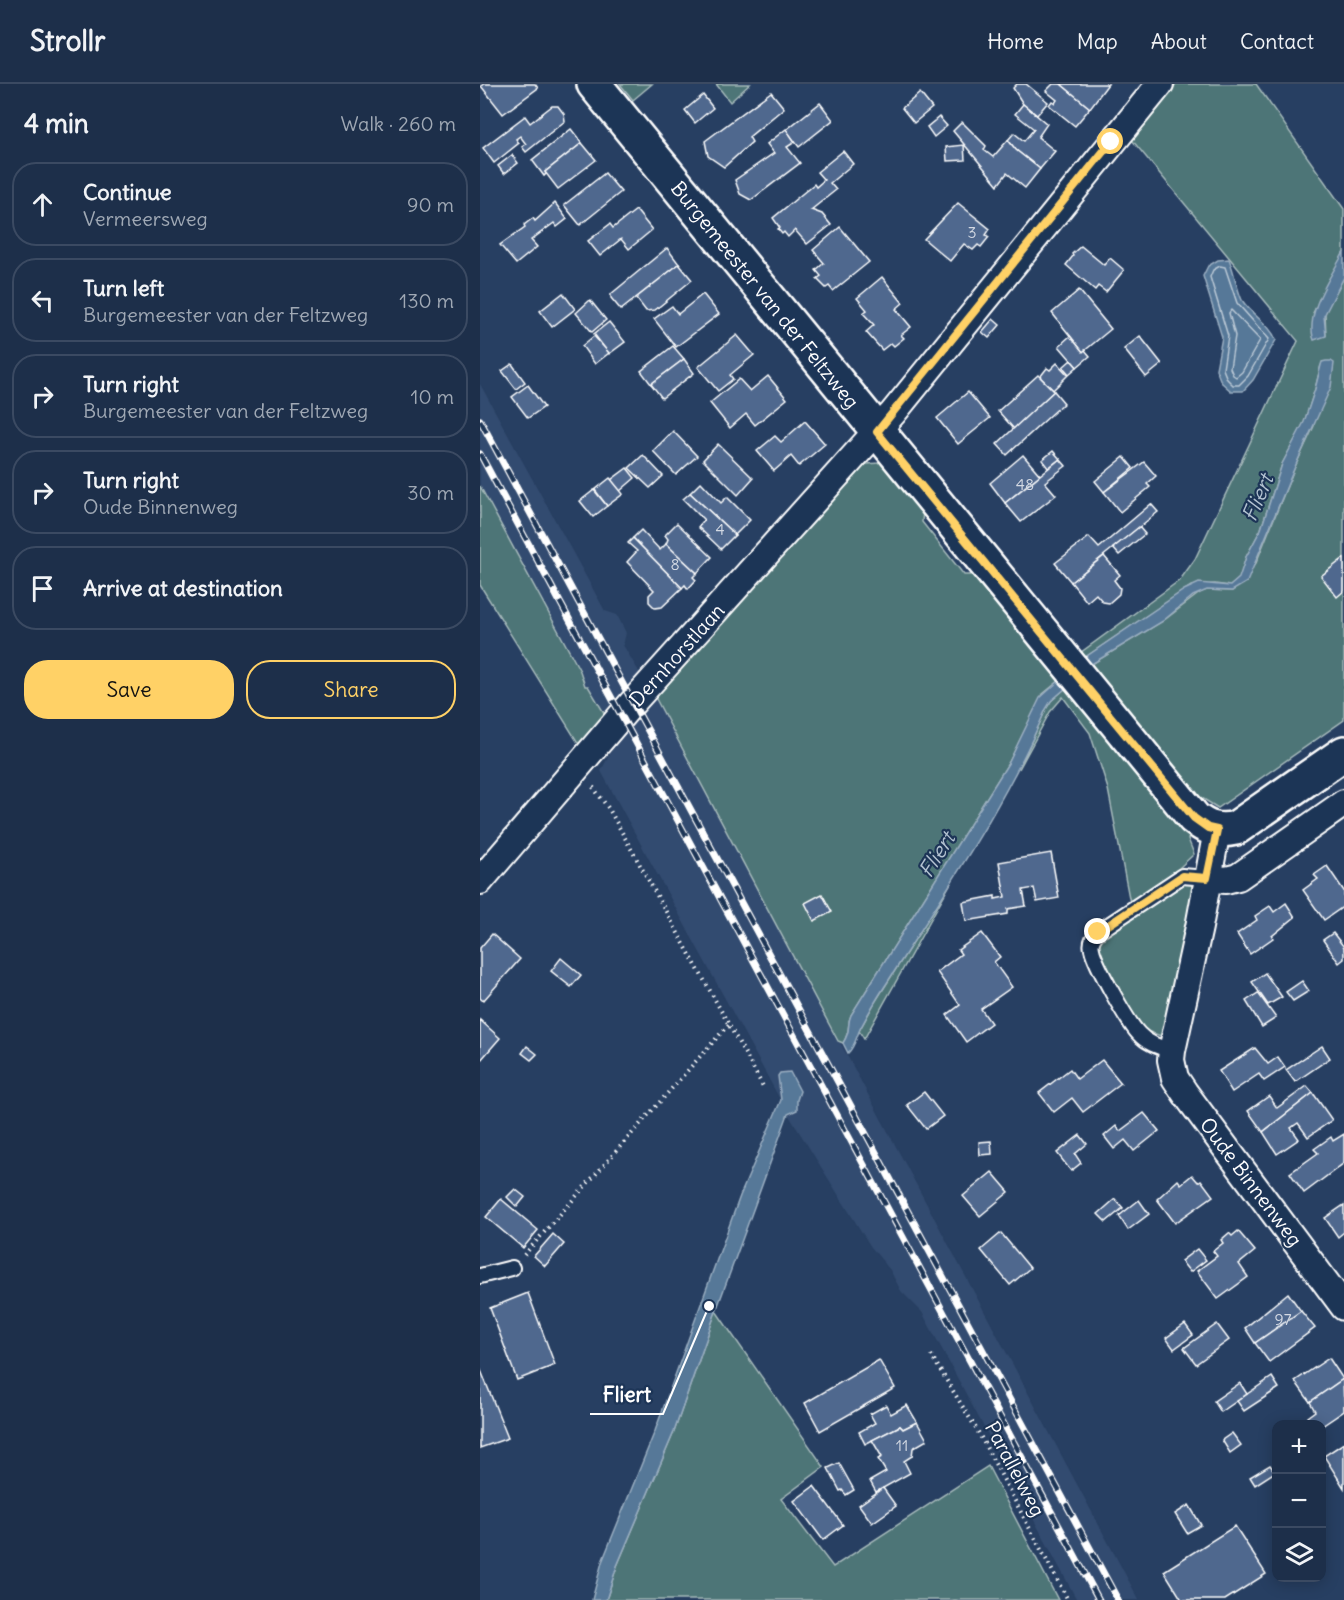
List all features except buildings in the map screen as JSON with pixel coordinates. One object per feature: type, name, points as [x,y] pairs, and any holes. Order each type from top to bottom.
[{"type":"street","name":"Burgemeester van der Feltzweg","points":[[594,84],[1194,818],[1208,828],[1217,830]]},
{"type":"street","name":"Dernhorstlaan","points":[[480,881],[633,702],[877,432],[1160,84]]},
{"type":"street","points":[[1344,753],[1236,828],[1217,830],[1207,878],[1226,880],[1238,877],[1344,803]]},
{"type":"street","name":"Oude Binnenweg","points":[[1207,878],[1199,927],[1172,1050],[1171,1060],[1175,1078],[1344,1307]]},
{"type":"lane","points":[[1172,1050],[1147,1041],[1132,1026],[1092,950],[1092,942],[1098,932],[1182,876],[1207,878]]},
{"type":"lane","points":[[480,1276],[512,1268]]},
{"type":"path","points":[[574,771],[598,792],[609,809],[764,1088]]},
{"type":"path","points":[[512,1268],[729,1024]]},
{"type":"path","name":"Parallelweg","points":[[931,1355],[977,1430],[1068,1600]]},
{"type":"shaded area","points":[[480,384],[605,611],[617,615],[626,633],[623,645],[641,675],[609,721],[588,686],[585,686],[580,670],[480,485]]},
{"type":"shaded area","points":[[650,695],[656,699],[1139,1600],[1077,1600],[922,1312],[901,1291],[890,1270],[871,1247],[788,1114],[601,771],[615,744],[612,738]]},
{"type":"green space","points":[[620,84],[652,84],[633,100]]},
{"type":"green space","points":[[716,84],[750,84],[730,102]]},
{"type":"green space","points":[[1176,84],[1256,84],[1344,209],[1344,252],[1313,313],[1326,336],[1325,312],[1344,277],[1344,720],[1218,808],[1192,792],[1090,665],[1163,621],[1201,592],[1207,590],[1232,591],[1256,563],[1314,426],[1321,365],[1304,423],[1282,464],[1261,529],[1246,557],[1240,578],[1230,586],[1215,584],[1191,586],[1084,658],[1080,653],[1180,580],[1195,559],[1298,341],[1132,140]]},
{"type":"green space","points":[[882,460],[923,510],[922,522],[964,575],[975,575],[1060,680],[1043,694],[1009,762],[851,1015],[843,1043],[838,1041],[656,699],[650,695],[858,465],[878,463]]},
{"type":"green space","points":[[480,486],[580,671],[585,686],[588,686],[609,721],[607,724],[600,720],[580,746],[480,585]]},
{"type":"green space","points":[[1066,688],[1190,837],[1188,839],[1194,854],[1178,869],[1130,903],[1108,789],[1090,733],[1063,697],[1050,712],[1019,769],[1046,709],[1051,701]]},
{"type":"green space","points":[[952,881],[864,1039],[859,1031],[875,1002]]},
{"type":"green space","points":[[1183,882],[1196,884],[1164,1037],[1141,1029],[1131,1015],[1102,958],[1099,939]]},
{"type":"green space","points":[[716,1311],[824,1467],[781,1499],[833,1567],[988,1466],[1058,1600],[606,1600],[617,1566],[674,1432]]},
{"type":"water","points":[[1344,252],[1344,277],[1324,316],[1326,336],[1314,340],[1312,330],[1316,307]]},
{"type":"water","points":[[1229,259],[1242,300],[1276,340],[1253,380],[1243,391],[1231,391],[1221,382],[1216,369],[1222,337],[1203,276],[1208,266],[1218,260]]},
{"type":"water","points":[[1322,362],[1334,363],[1331,387],[1247,582],[1232,591],[1207,590],[1193,596],[1163,621],[1090,665],[1084,658],[1184,590],[1199,583],[1230,586],[1239,578],[1246,557],[1261,529],[1282,464],[1304,422]]},
{"type":"water","points":[[1060,680],[1066,688],[1051,701],[1046,709],[992,816],[878,997],[848,1053],[843,1043],[851,1015],[1009,762],[1040,698]]},
{"type":"water","points":[[790,1072],[800,1091],[797,1110],[788,1114],[674,1432],[617,1566],[606,1600],[592,1600],[602,1562],[655,1431],[740,1196],[781,1100],[778,1076],[780,1073]]},
{"type":"railway","points":[[480,420],[1118,1600]]},
{"type":"railway","points":[[480,454],[1099,1600]]},
{"type":"place","name":"Fliert","points":[[709,1306]]},
{"type":"route","points":[[1098,932],[1182,876],[1207,878],[1217,830],[1208,828],[1194,818],[877,432],[1111,142]]}]
